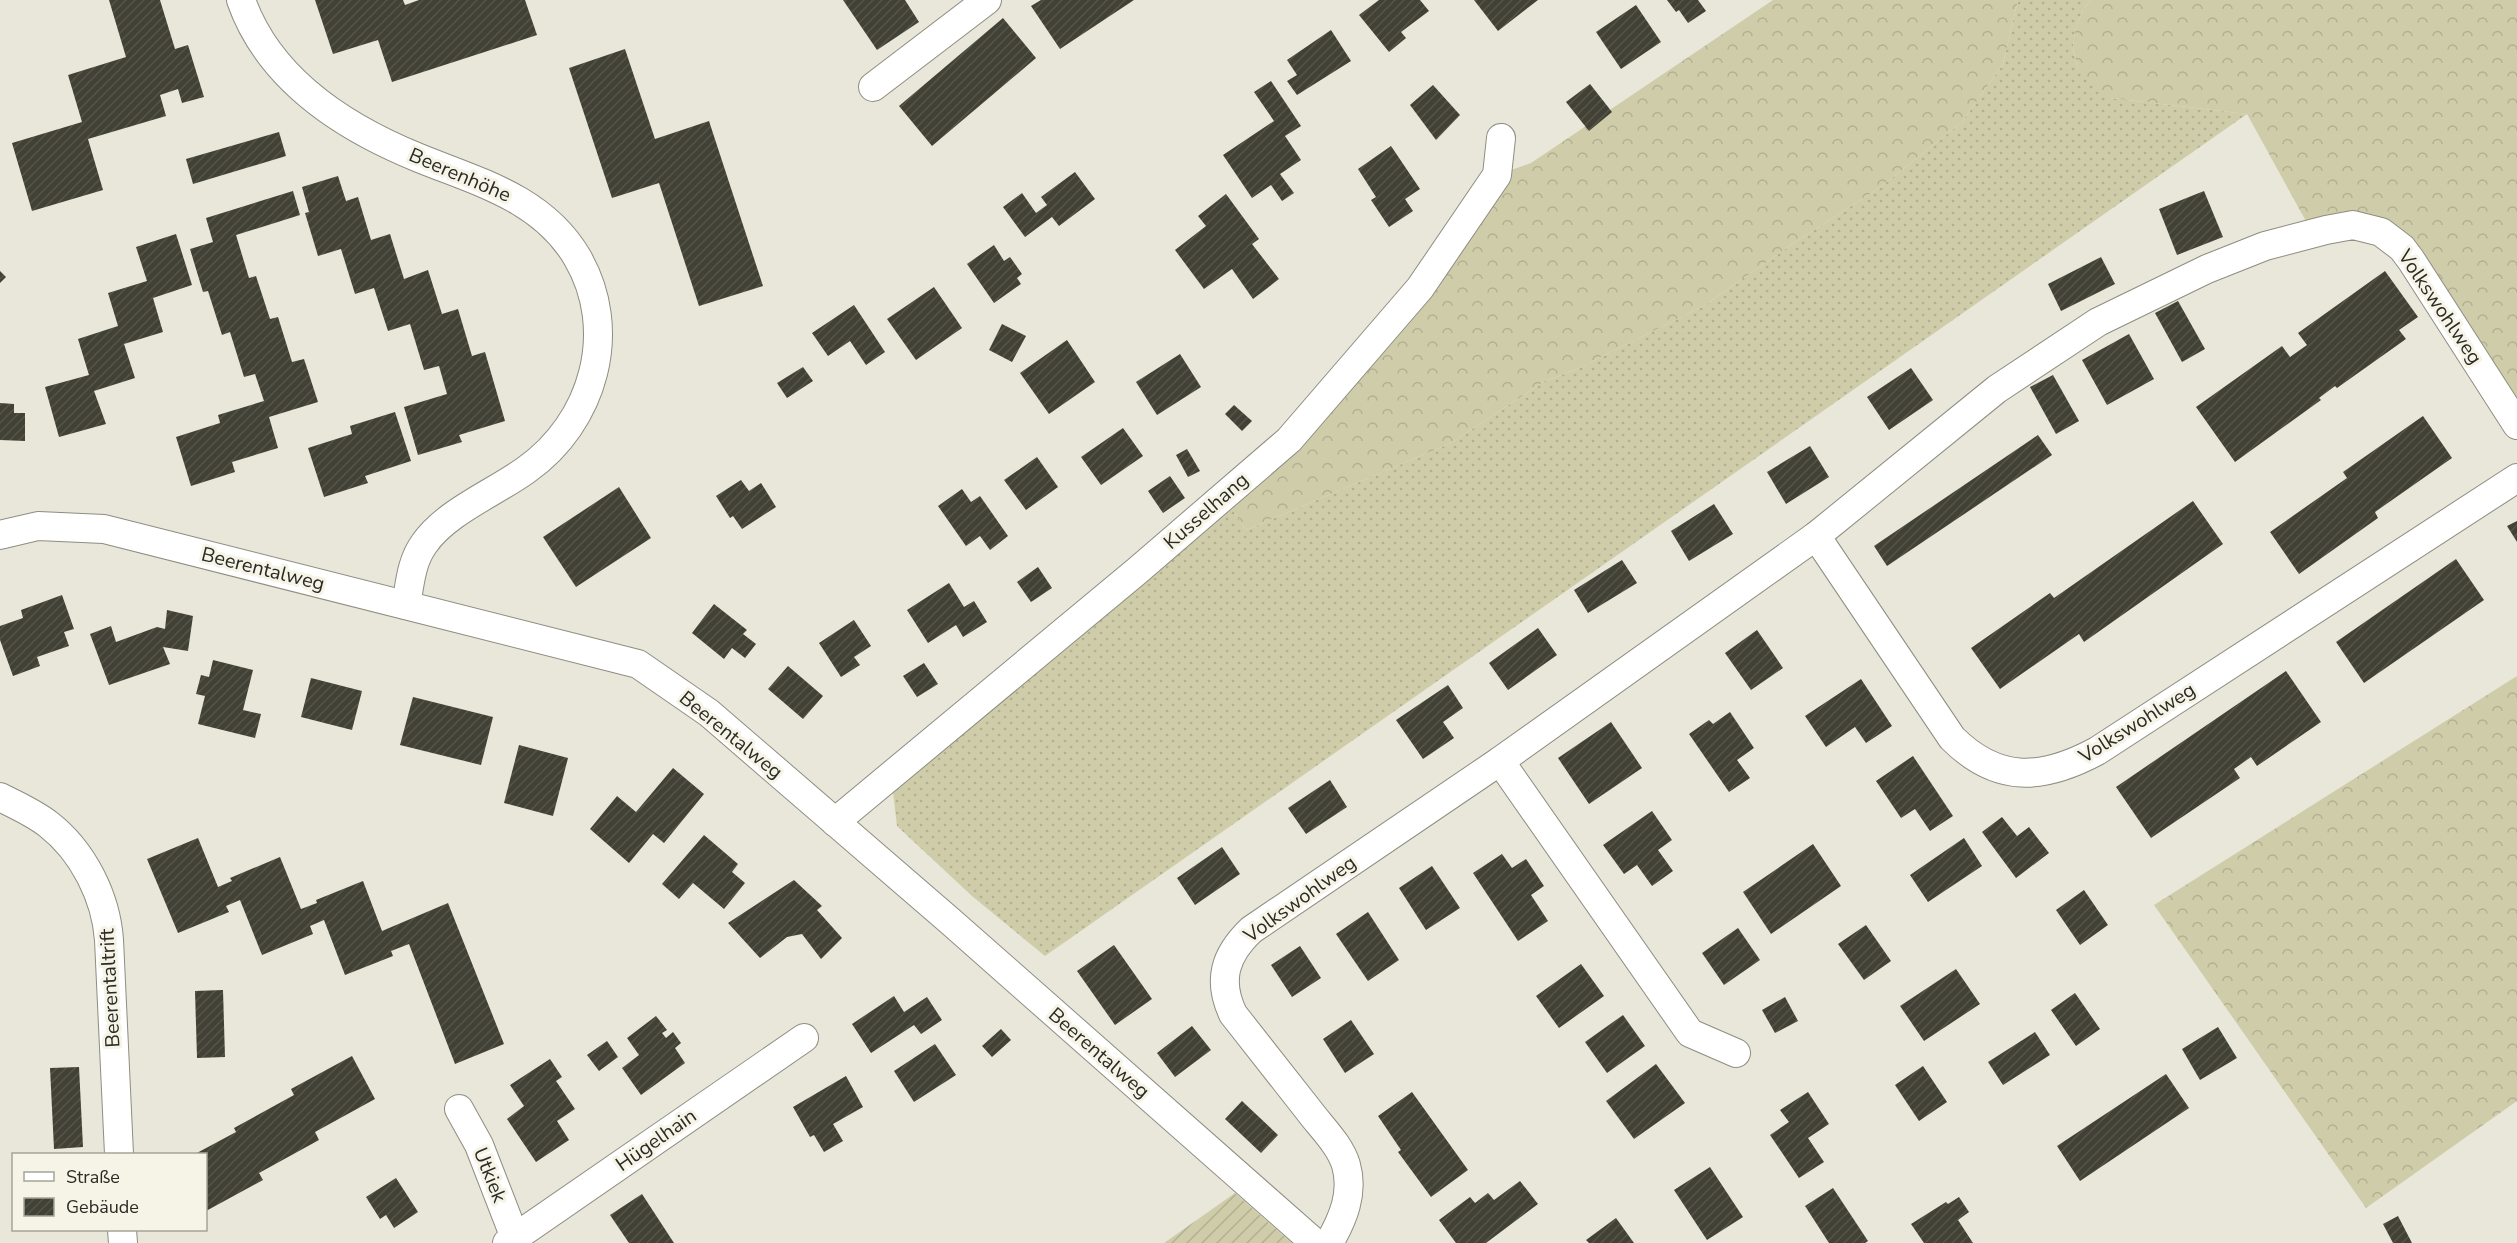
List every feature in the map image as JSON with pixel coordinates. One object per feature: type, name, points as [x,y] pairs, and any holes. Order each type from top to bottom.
[{"type":"street","name":"Beerenhöhe","points":[[241,0],[260,37],[276,61],[313,99],[373,138],[506,192],[542,218],[565,239],[587,277],[594,296],[598,318],[597,360],[591,382],[568,428],[527,470],[435,530],[417,556],[406,605]]},
{"type":"street","points":[[873,87],[987,0]]},
{"type":"street","name":"Kusselhang","points":[[835,822],[1137,570],[1288,440],[1420,288],[1497,175],[1502,138]]},
{"type":"street","name":"Volkswohlweg","points":[[1329,1243],[1343,1218],[1349,1191],[1346,1163],[1331,1139],[1233,1014],[1224,990],[1230,957],[1242,939],[1251,930],[1500,761],[1816,537],[1997,389],[2098,322],[2207,269],[2265,246],[2354,225],[2381,232],[2402,248],[2436,296],[2517,425]]},
{"type":"street","name":"Volkswohlweg","points":[[1816,537],[1952,738],[1967,753],[1984,764],[2014,771],[2039,772],[2065,766],[2097,751],[2517,478]]},
{"type":"street","name":"Beerentalweg","points":[[0,535],[38,526],[104,529],[638,664],[709,713],[950,921],[1315,1243]]},
{"type":"street","points":[[1500,761],[1690,1033],[1736,1053]]},
{"type":"street","name":"Beerentaltrift","points":[[0,797],[48,823],[62,836],[74,850],[93,881],[105,912],[109,940],[119,1153]]},
{"type":"street","name":"Hügelhain","points":[[513,1241],[804,1038]]},
{"type":"street","name":"Utkiek","points":[[459,1109],[479,1145],[513,1241]]},
{"type":"green space","points":[[1773,0],[2018,0],[2003,64],[1962,122],[1882,186],[1791,245],[1705,305],[1575,370],[1545,381],[1451,443],[1246,530],[1224,496],[1289,440],[1497,175],[1531,163]]},
{"type":"green space","points":[[2018,0],[2091,0],[2083,10],[2075,30],[2073,49],[2077,66],[2111,98],[2247,114],[1045,956],[972,896],[897,826],[891,775],[1224,496],[1246,530],[1451,443],[1545,381],[1575,370],[1705,305],[1791,245],[1882,186],[1962,122],[2003,64]]},
{"type":"green space","points":[[2091,0],[2517,0],[2517,425],[2391,238],[2313,234],[2247,114],[2111,98],[2088,82],[2077,66],[2073,48],[2075,30],[2083,10]]},
{"type":"green space","points":[[2517,676],[2517,1101],[2366,1208],[2154,905]]},
{"type":"green space","points":[[1235,1193],[1292,1243],[1164,1243]]},
{"type":"building","points":[[109,0],[160,0],[175,49],[188,45],[204,97],[182,103],[178,89],[160,95],[166,116],[88,139],[103,190],[32,211],[12,143],[82,122],[68,75],[126,57]]},
{"type":"building","points":[[315,0],[403,0],[405,5],[419,0],[525,0],[537,35],[392,82],[378,40],[333,54]]},
{"type":"building","points":[[843,0],[905,0],[919,22],[877,50]]},
{"type":"building","points":[[1041,0],[1134,0],[1060,49],[1031,6]]},
{"type":"building","points":[[1379,0],[1420,0],[1429,11],[1401,32],[1406,38],[1389,52],[1359,15]]},
{"type":"building","points":[[1474,0],[1538,0],[1498,31]]},
{"type":"building","points":[[1667,0],[1698,0],[1706,11],[1688,23],[1679,10],[1676,12]]},
{"type":"building","points":[[1636,5],[1661,42],[1621,69],[1596,32]]},
{"type":"building","points":[[1003,18],[1036,58],[932,146],[899,106]]},
{"type":"building","points":[[1331,30],[1351,61],[1297,95],[1287,81],[1297,75],[1287,60]]},
{"type":"building","points":[[625,49],[655,139],[709,121],[763,286],[699,306],[659,183],[612,198],[569,68]]},
{"type":"building","points":[[1271,81],[1301,126],[1285,136],[1301,160],[1280,174],[1294,193],[1282,201],[1271,185],[1252,198],[1223,155],[1274,121],[1254,92]]},
{"type":"building","points":[[1590,84],[1612,112],[1589,131],[1566,102]]},
{"type":"building","points":[[1433,85],[1460,115],[1436,140],[1410,105]]},
{"type":"building","points":[[279,132],[286,156],[193,184],[186,159]]},
{"type":"building","points":[[1391,146],[1420,189],[1405,199],[1413,211],[1389,227],[1371,200],[1376,197],[1358,169]]},
{"type":"building","points":[[1075,172],[1095,199],[1059,226],[1052,217],[1025,237],[1003,207],[1022,193],[1036,213],[1047,205],[1041,197]]},
{"type":"building","points":[[338,176],[346,201],[358,197],[371,240],[390,234],[404,279],[428,270],[442,314],[458,309],[472,356],[485,352],[505,421],[459,435],[462,442],[418,455],[404,407],[447,394],[439,366],[424,370],[410,324],[388,331],[374,288],[355,294],[341,249],[318,256],[305,213],[309,212],[302,187]]},
{"type":"building","points":[[293,191],[300,215],[236,235],[249,278],[256,276],[270,319],[278,317],[292,362],[304,359],[318,402],[269,417],[278,448],[232,462],[235,472],[191,486],[176,437],[220,423],[218,415],[264,401],[255,374],[244,377],[230,332],[222,335],[208,291],[203,292],[190,249],[213,242],[206,218]]},
{"type":"building","points":[[2204,191],[2223,237],[2177,255],[2159,209]]},
{"type":"building","points":[[1226,194],[1259,239],[1252,244],[1279,279],[1253,299],[1232,269],[1204,289],[1175,250],[1206,226],[1198,216]]},
{"type":"building","points":[[176,234],[192,285],[153,298],[163,332],[124,344],[135,378],[94,391],[106,424],[59,437],[45,387],[89,375],[78,339],[118,326],[108,293],[147,281],[136,247]]},
{"type":"building","points":[[994,245],[1004,261],[1010,257],[1022,274],[1017,278],[1021,284],[994,303],[967,264]]},
{"type":"building","points":[[2101,257],[2115,284],[2061,311],[2048,284]]},
{"type":"building","points":[[0,271],[6,277],[0,283]]},
{"type":"building","points":[[2385,271],[2418,317],[2399,330],[2406,339],[2337,388],[2335,386],[2319,398],[2321,400],[2235,462],[2196,407],[2282,346],[2290,357],[2307,345],[2298,333]]},
{"type":"building","points":[[934,287],[962,328],[916,360],[887,319]]},
{"type":"building","points":[[2178,301],[2205,349],[2182,362],[2155,313]]},
{"type":"building","points":[[854,305],[885,352],[866,365],[850,341],[828,356],[812,333]]},
{"type":"building","points":[[1002,324],[1026,336],[1012,362],[989,350]]},
{"type":"building","points":[[2129,334],[2154,379],[2107,405],[2082,360]]},
{"type":"building","points":[[1067,340],[1095,382],[1049,414],[1020,373]]},
{"type":"building","points":[[1180,354],[1201,387],[1157,415],[1136,382]]},
{"type":"building","points":[[803,367],[813,381],[787,398],[777,383]]},
{"type":"building","points":[[1911,368],[1933,400],[1889,430],[1867,397]]},
{"type":"building","points":[[2053,375],[2079,421],[2056,434],[2030,387]]},
{"type":"building","points":[[0,403],[14,404],[14,413],[25,413],[25,441],[0,440]]},
{"type":"building","points":[[1234,405],[1252,421],[1242,431],[1225,414]]},
{"type":"building","points":[[395,412],[411,461],[365,476],[368,483],[324,497],[308,448],[352,434],[350,426]]},
{"type":"building","points":[[2423,416],[2452,458],[2375,512],[2378,518],[2299,574],[2270,532],[2347,478],[2343,472]]},
{"type":"building","points":[[1123,428],[1143,456],[1101,485],[1081,457]]},
{"type":"building","points":[[2038,435],[2052,455],[1887,566],[1874,546]]},
{"type":"building","points":[[1810,446],[1829,477],[1786,504],[1767,472]]},
{"type":"building","points":[[1187,449],[1200,471],[1188,477],[1176,455]]},
{"type":"building","points":[[1037,457],[1058,487],[1026,510],[1004,480]]},
{"type":"building","points":[[1170,476],[1185,498],[1163,513],[1148,491]]},
{"type":"building","points":[[741,480],[749,491],[761,483],[776,507],[742,529],[733,516],[730,518],[716,496]]},
{"type":"building","points":[[619,487],[651,538],[576,587],[543,537]]},
{"type":"building","points":[[962,489],[971,502],[980,496],[1008,536],[990,550],[980,536],[966,546],[938,506]]},
{"type":"building","points":[[2193,501],[2223,544],[2084,642],[2079,634],[2000,689],[1971,648],[2050,593],[2054,598]]},
{"type":"building","points":[[1714,504],[1733,534],[1689,561],[1671,531]]},
{"type":"building","points":[[2517,521],[2517,542],[2507,526]]},
{"type":"building","points":[[2456,559],[2484,600],[2364,683],[2336,642]]},
{"type":"building","points":[[1622,560],[1637,583],[1588,613],[1574,590]]},
{"type":"building","points":[[1038,567],[1052,588],[1031,602],[1017,582]]},
{"type":"building","points":[[949,583],[964,607],[974,601],[987,622],[963,637],[956,625],[928,643],[907,610]]},
{"type":"building","points":[[62,595],[74,629],[64,632],[69,646],[37,657],[40,666],[13,676],[0,640],[0,626],[23,618],[21,610]]},
{"type":"building","points":[[714,604],[747,630],[743,634],[756,644],[745,658],[732,648],[724,659],[692,633]]},
{"type":"building","points":[[167,610],[193,616],[188,651],[163,647],[170,664],[109,685],[90,634],[111,626],[116,642],[157,627],[165,629]]},
{"type":"building","points":[[854,620],[871,646],[854,657],[860,665],[841,677],[819,643]]},
{"type":"building","points":[[1538,628],[1557,655],[1508,690],[1489,663]]},
{"type":"building","points":[[1757,630],[1783,668],[1751,690],[1725,653]]},
{"type":"building","points":[[213,660],[253,670],[243,710],[261,714],[255,738],[198,724],[205,696],[196,694],[201,675],[209,677]]},
{"type":"building","points":[[924,663],[938,684],[917,697],[903,676]]},
{"type":"building","points":[[788,666],[823,696],[803,719],[768,689]]},
{"type":"building","points":[[2286,671],[2321,722],[2257,766],[2251,757],[2234,769],[2240,778],[2151,838],[2116,787]]},
{"type":"building","points":[[311,678],[362,691],[352,730],[301,717]]},
{"type":"building","points":[[1861,679],[1892,726],[1866,743],[1855,727],[1826,747],[1805,716]]},
{"type":"building","points":[[1448,685],[1463,708],[1443,722],[1454,738],[1423,759],[1396,720]]},
{"type":"building","points":[[413,697],[493,717],[481,765],[400,745]]},
{"type":"building","points":[[1730,712],[1754,748],[1737,760],[1750,778],[1729,792],[1689,734],[1709,720],[1713,724]]},
{"type":"building","points":[[1611,722],[1642,768],[1589,804],[1558,758]]},
{"type":"building","points":[[519,745],[568,758],[553,816],[504,803]]},
{"type":"building","points":[[1913,756],[1953,816],[1930,831],[1915,809],[1901,818],[1876,781]]},
{"type":"building","points":[[673,768],[704,794],[664,843],[653,834],[629,863],[590,829],[617,796],[636,812]]},
{"type":"building","points":[[1330,780],[1347,807],[1306,834],[1288,808]]},
{"type":"building","points":[[1652,811],[1672,840],[1658,850],[1673,871],[1652,886],[1637,865],[1624,874],[1603,845]]},
{"type":"building","points":[[2002,817],[2017,836],[2029,827],[2049,853],[2016,878],[1982,832]]},
{"type":"building","points":[[704,835],[738,864],[732,872],[745,883],[724,909],[693,883],[679,899],[662,884]]},
{"type":"building","points":[[198,838],[218,887],[232,881],[230,878],[280,857],[301,909],[317,903],[316,900],[363,881],[382,931],[448,903],[504,1044],[455,1064],[409,944],[391,951],[393,956],[345,975],[324,920],[310,926],[313,934],[262,955],[240,900],[226,906],[229,912],[178,933],[147,859]]},
{"type":"building","points":[[1964,838],[1982,866],[1928,902],[1910,875]]},
{"type":"building","points":[[1813,844],[1841,886],[1771,934],[1743,892]]},
{"type":"building","points":[[1222,847],[1240,874],[1195,905],[1177,878]]},
{"type":"building","points":[[1502,854],[1512,868],[1526,859],[1544,886],[1531,895],[1548,921],[1518,941],[1473,873]]},
{"type":"building","points":[[1432,866],[1460,908],[1426,930],[1399,888]]},
{"type":"building","points":[[794,880],[822,906],[817,910],[842,938],[821,959],[802,934],[787,937],[760,958],[728,923]]},
{"type":"building","points":[[2084,890],[2108,925],[2080,945],[2056,910]]},
{"type":"building","points":[[1368,912],[1399,960],[1368,981],[1336,934]]},
{"type":"building","points":[[1866,925],[1891,961],[1864,980],[1838,944]]},
{"type":"building","points":[[1738,928],[1760,960],[1724,985],[1702,953]]},
{"type":"building","points":[[1114,945],[1152,999],[1115,1025],[1077,971]]},
{"type":"building","points":[[1300,946],[1321,978],[1292,997],[1271,965]]},
{"type":"building","points":[[1581,964],[1604,996],[1559,1028],[1536,996]]},
{"type":"building","points":[[1956,969],[1980,1004],[1924,1041],[1900,1006]]},
{"type":"building","points":[[223,990],[225,1057],[197,1058],[195,991]]},
{"type":"building","points":[[2075,993],[2100,1029],[2076,1046],[2051,1010]]},
{"type":"building","points":[[894,996],[904,1012],[927,997],[942,1020],[921,1034],[914,1025],[871,1053],[852,1024]]},
{"type":"building","points":[[1785,997],[1798,1021],[1775,1033],[1762,1010]]},
{"type":"building","points":[[1623,1015],[1645,1046],[1607,1073],[1585,1042]]},
{"type":"building","points":[[656,1016],[667,1030],[662,1033],[666,1038],[673,1032],[681,1043],[675,1048],[685,1063],[641,1095],[622,1068],[639,1055],[627,1038]]},
{"type":"building","points":[[1351,1020],[1374,1054],[1345,1073],[1323,1039]]},
{"type":"building","points":[[1192,1026],[1211,1050],[1175,1077],[1157,1053]]},
{"type":"building","points":[[2218,1027],[2237,1058],[2200,1080],[2182,1049]]},
{"type":"building","points":[[1001,1029],[1011,1040],[992,1057],[982,1046]]},
{"type":"building","points":[[2035,1032],[2050,1055],[2003,1085],[1988,1062]]},
{"type":"building","points":[[607,1041],[618,1057],[599,1071],[587,1055]]},
{"type":"building","points":[[935,1044],[956,1075],[914,1102],[894,1071]]},
{"type":"building","points":[[352,1056],[375,1099],[315,1132],[319,1140],[259,1173],[263,1180],[207,1210],[207,1153],[197,1153],[236,1132],[234,1128],[294,1095],[291,1089]]},
{"type":"building","points":[[550,1059],[562,1077],[556,1081],[575,1109],[557,1121],[569,1140],[536,1162],[507,1119],[524,1106],[510,1085]]},
{"type":"building","points":[[1656,1064],[1685,1103],[1634,1139],[1606,1101]]},
{"type":"building","points":[[1923,1066],[1947,1102],[1919,1121],[1895,1085]]},
{"type":"building","points":[[79,1067],[83,1147],[54,1149],[50,1068]]},
{"type":"building","points":[[2166,1074],[2189,1108],[2080,1181],[2057,1146]]},
{"type":"building","points":[[846,1076],[863,1107],[833,1124],[843,1141],[824,1152],[814,1135],[810,1137],[793,1107]]},
{"type":"building","points":[[1412,1092],[1468,1170],[1431,1197],[1398,1152],[1401,1150],[1378,1116]]},
{"type":"building","points":[[1808,1092],[1829,1124],[1808,1138],[1824,1162],[1799,1178],[1770,1135],[1789,1122],[1780,1110]]},
{"type":"building","points":[[1242,1101],[1278,1135],[1261,1153],[1225,1119]]},
{"type":"building","points":[[1710,1167],[1743,1217],[1707,1240],[1674,1190]]},
{"type":"building","points":[[396,1178],[418,1212],[394,1228],[386,1215],[380,1219],[366,1197]]},
{"type":"building","points":[[1520,1181],[1538,1204],[1486,1243],[1456,1243],[1439,1220],[1470,1197],[1475,1203],[1488,1193],[1494,1200]]},
{"type":"building","points":[[1833,1188],[1868,1241],[1865,1243],[1829,1243],[1805,1206]]},
{"type":"building","points":[[642,1194],[674,1243],[629,1243],[610,1215]]},
{"type":"building","points":[[1959,1197],[1969,1212],[1958,1220],[1973,1243],[1924,1243],[1911,1224],[1946,1202],[1948,1204]]},
{"type":"building","points":[[2398,1216],[2412,1243],[2393,1243],[2383,1224]]},
{"type":"building","points":[[1616,1218],[1634,1243],[1589,1243],[1586,1240]]}]
